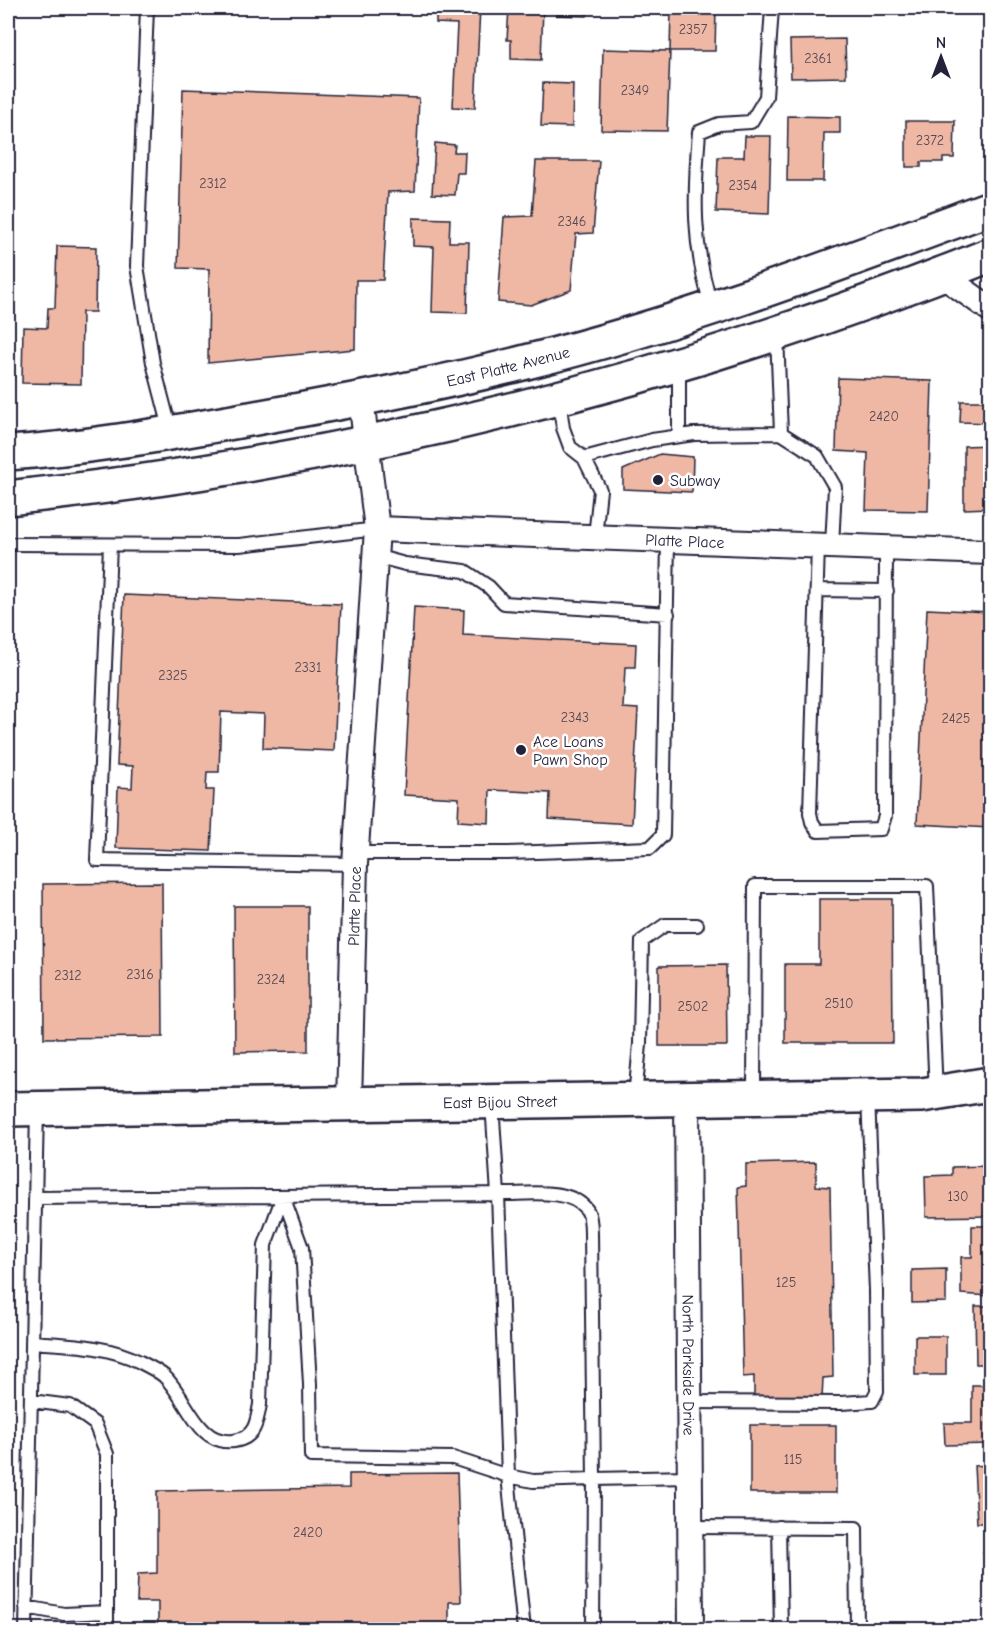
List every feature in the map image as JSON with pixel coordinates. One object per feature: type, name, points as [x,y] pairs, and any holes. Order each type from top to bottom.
[{"type":"main road","name":"East Platte Avenue","points":[[8,453],[172,433],[361,399],[533,361],[712,307],[838,264],[990,207]]},
{"type":"main road","points":[[942,275],[960,247],[971,238],[990,230]]},
{"type":"main road","points":[[8,498],[244,466],[367,444],[559,399],[679,366],[777,334],[942,275],[990,255]]},
{"type":"main road","points":[[719,353],[745,331],[769,318],[831,296],[840,281],[838,264]]},
{"type":"main road","name":"East Bijou Street","points":[[22,1109],[936,1094],[990,1084]]},
{"type":"street","points":[[942,275],[990,309]]},
{"type":"street","name":"Platte Place","points":[[349,1104],[355,858],[377,529],[361,399]]},
{"type":"street","name":"Platte Place","points":[[377,529],[990,552]]},
{"type":"street","name":"North Parkside Drive","points":[[687,1098],[691,1629]]},
{"type":"lane","points":[[147,8],[137,266],[153,363],[172,433]]},
{"type":"lane","points":[[712,307],[701,274],[696,240],[699,132],[719,124],[751,122],[766,97],[772,8]]},
{"type":"lane","points":[[777,334],[781,433]]},
{"type":"lane","points":[[679,366],[679,436]]},
{"type":"lane","points":[[559,399],[563,428],[570,447],[584,458],[600,490],[595,537]]},
{"type":"lane","points":[[584,458],[652,440],[694,434],[781,433],[818,456],[835,487],[817,590],[810,813],[812,822],[818,831],[881,829],[885,816],[886,548]]},
{"type":"lane","points":[[8,544],[240,545],[377,529]]},
{"type":"lane","points":[[110,546],[98,860],[355,858],[650,848],[663,835],[668,540]]},
{"type":"lane","points":[[375,556],[405,564],[465,571],[489,587],[504,603],[668,614]]},
{"type":"lane","points":[[817,590],[887,591]]},
{"type":"lane","points":[[754,1098],[755,886],[927,886],[936,1094]]},
{"type":"lane","points":[[634,1099],[640,1044],[642,941],[665,925],[697,925]]},
{"type":"lane","points":[[689,1402],[841,1403],[872,1401],[876,1391],[876,1292],[868,1095]]},
{"type":"lane","points":[[492,1102],[498,1194],[508,1476],[524,1629]]},
{"type":"lane","points":[[22,1109],[35,1198],[26,1629]]},
{"type":"lane","points":[[35,1198],[498,1194],[564,1195],[578,1201],[589,1212],[591,1233],[593,1629]]},
{"type":"lane","points":[[32,1342],[93,1347],[137,1361],[164,1377],[210,1437],[225,1442],[244,1439],[256,1428],[260,1404],[265,1245],[283,1196]]},
{"type":"lane","points":[[283,1196],[302,1248],[310,1384],[311,1456],[453,1458],[508,1476],[533,1481],[690,1477]]},
{"type":"lane","points":[[31,1401],[70,1406],[95,1424],[107,1454],[107,1629]]},
{"type":"lane","points":[[690,1527],[856,1528],[857,1629]]},
{"type":"lane","points":[[779,1527],[781,1629]]},
{"type":"lane","points":[[26,1607],[64,1614],[107,1612]]},
{"type":"building","points":[[480,8],[475,108],[453,107],[457,24],[436,23],[436,10]]},
{"type":"building","points":[[509,8],[543,8],[541,60],[511,59],[511,40],[507,40]]},
{"type":"building","points":[[556,8],[588,8],[587,16],[556,15]]},
{"type":"building","points":[[671,8],[716,8],[715,51],[670,51]]},
{"type":"building","points":[[845,39],[846,77],[791,78],[790,40]]},
{"type":"building","points":[[603,49],[670,51],[667,131],[601,130]]},
{"type":"building","points":[[543,83],[573,84],[572,127],[541,126]]},
{"type":"building","points":[[183,89],[419,98],[415,191],[388,192],[383,280],[356,280],[355,349],[208,363],[209,269],[178,268]]},
{"type":"building","points":[[788,116],[840,117],[840,133],[824,133],[823,181],[787,181]]},
{"type":"building","points":[[906,121],[955,121],[954,158],[943,158],[943,162],[921,162],[921,167],[906,167]]},
{"type":"building","points":[[745,136],[771,136],[769,214],[716,212],[718,157],[744,157]]},
{"type":"building","points":[[435,143],[455,145],[454,152],[465,152],[464,173],[457,173],[455,195],[432,194]]},
{"type":"building","points":[[536,161],[599,161],[593,233],[576,234],[571,290],[531,305],[498,302],[504,217],[532,216]]},
{"type":"building","points":[[413,218],[450,219],[449,242],[469,242],[467,313],[432,312],[434,247],[413,246]]},
{"type":"building","points":[[57,246],[96,247],[95,312],[82,312],[81,384],[22,383],[23,327],[47,328],[48,308],[55,308]]},
{"type":"building","points":[[8,251],[10,251],[8,359]]},
{"type":"building","points":[[838,378],[932,381],[928,511],[866,510],[868,453],[836,451]]},
{"type":"building","points":[[961,401],[990,401],[990,423],[960,422]]},
{"type":"building","points":[[990,445],[990,508],[964,509],[964,446]]},
{"type":"building","name":"Subway","points":[[660,454],[693,457],[692,492],[623,489],[623,470]]},
{"type":"building","points":[[124,595],[341,604],[334,751],[263,748],[264,714],[221,712],[219,772],[207,772],[206,790],[214,790],[211,851],[116,848],[118,787],[132,788],[133,766],[117,765]]},
{"type":"building","name":"Ace Loans Pawn Shop","points":[[414,607],[464,610],[463,635],[636,644],[635,667],[625,667],[623,708],[638,709],[632,824],[549,819],[550,793],[490,790],[489,823],[458,821],[459,798],[404,795]]},
{"type":"building","points":[[927,609],[990,612],[990,828],[917,824]]},
{"type":"building","points":[[162,883],[163,1037],[44,1038],[43,884]]},
{"type":"building","points":[[819,899],[892,899],[893,1043],[785,1043],[785,964],[819,964]]},
{"type":"building","points":[[234,906],[308,906],[308,1051],[235,1052]]},
{"type":"building","points":[[986,950],[990,950],[990,986],[987,986]]},
{"type":"building","points":[[726,965],[727,1046],[659,1046],[659,966]]},
{"type":"building","points":[[816,1162],[816,1186],[830,1187],[833,1377],[823,1378],[822,1399],[754,1400],[754,1376],[743,1377],[738,1187],[746,1186],[746,1164]]},
{"type":"building","points":[[990,1166],[990,1216],[926,1217],[925,1176],[952,1175],[952,1167]]},
{"type":"building","points":[[972,1226],[990,1226],[990,1296],[961,1294],[961,1257],[972,1257]]},
{"type":"building","points":[[946,1269],[946,1302],[912,1303],[912,1270]]},
{"type":"building","points":[[975,1306],[990,1306],[990,1364],[976,1364]]},
{"type":"building","points":[[915,1336],[946,1336],[946,1375],[915,1375]]},
{"type":"building","points":[[972,1385],[990,1385],[990,1444],[945,1445],[944,1423],[972,1423]]},
{"type":"building","points":[[750,1425],[836,1425],[836,1493],[750,1493]]},
{"type":"building","points":[[990,1465],[990,1523],[977,1523],[974,1466]]},
{"type":"building","points":[[457,1473],[461,1602],[449,1602],[449,1630],[158,1630],[158,1602],[137,1602],[138,1574],[157,1573],[157,1491],[349,1488],[349,1474]]},
{"type":"building","points":[[990,1551],[990,1582],[983,1552]]},
{"type":"place","name":"Subway","points":[[658,480]]},
{"type":"place","name":"Ace Loans Pawn Shop","points":[[521,750]]}]
